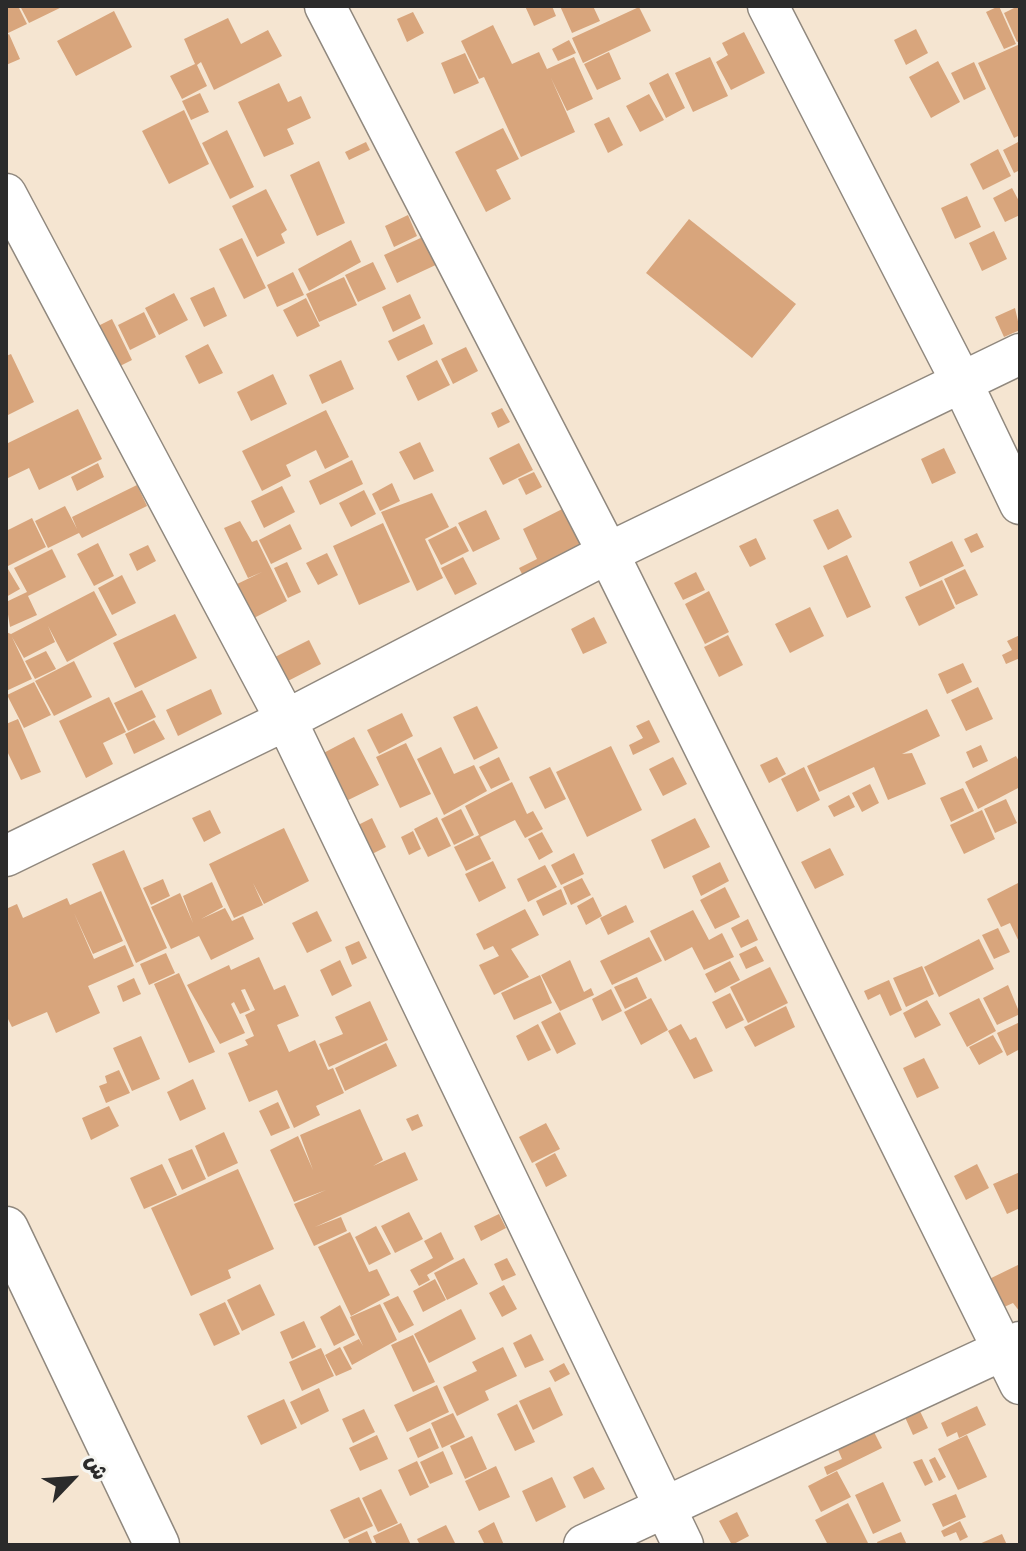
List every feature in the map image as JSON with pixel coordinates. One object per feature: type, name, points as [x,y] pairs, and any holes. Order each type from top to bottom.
[{"type":"street","points":[[325,6],[608,553],[1014,1358],[664,1507],[584,1545]]},
{"type":"street","points":[[768,6],[961,381],[1020,504]]},
{"type":"street","points":[[6,194],[286,720],[683,1545]]},
{"type":"street","points":[[6,856],[286,720],[608,553],[1020,354]]},
{"type":"street","points":[[6,1229],[157,1545]]},
{"type":"building","points":[[6,6],[18,6],[27,24],[6,34]]},
{"type":"building","points":[[20,6],[64,6],[29,23]]},
{"type":"building","points":[[525,6],[552,6],[556,16],[534,26]]},
{"type":"building","points":[[560,6],[593,6],[600,21],[572,33]]},
{"type":"building","points":[[999,6],[1016,44],[1004,49],[986,12]]},
{"type":"building","points":[[1018,6],[1020,41],[1017,42],[1004,13]]},
{"type":"building","points":[[639,7],[651,31],[583,63],[572,38]]},
{"type":"building","points":[[114,11],[132,47],[76,76],[57,41]]},
{"type":"building","points":[[413,12],[424,33],[407,42],[397,19]]},
{"type":"building","points":[[228,18],[241,44],[268,30],[282,56],[214,90],[201,62],[197,65],[207,86],[182,99],[170,76],[195,64],[184,39]]},
{"type":"building","points":[[493,25],[512,64],[539,52],[547,69],[574,57],[593,99],[567,111],[551,78],[575,132],[521,157],[484,77],[479,79],[461,41]]},
{"type":"building","points":[[916,29],[928,53],[906,65],[894,40]]},
{"type":"building","points":[[744,32],[765,73],[731,90],[716,62],[728,55],[722,43]]},
{"type":"building","points":[[9,34],[20,59],[6,65],[6,36]]},
{"type":"building","points":[[569,40],[576,53],[558,61],[552,49]]},
{"type":"building","points":[[1020,44],[1020,135],[1014,138],[978,63]]},
{"type":"building","points":[[609,52],[621,79],[597,90],[584,64]]},
{"type":"building","points":[[465,53],[479,83],[454,94],[441,63]]},
{"type":"building","points":[[710,57],[728,96],[693,112],[675,73]]},
{"type":"building","points":[[938,61],[960,102],[931,118],[909,77]]},
{"type":"building","points":[[974,62],[986,89],[964,100],[951,73]]},
{"type":"building","points":[[668,73],[685,108],[666,118],[649,83]]},
{"type":"building","points":[[279,83],[288,102],[301,96],[311,118],[287,129],[294,144],[264,157],[238,102]]},
{"type":"building","points":[[200,93],[209,112],[191,120],[182,101]]},
{"type":"building","points":[[649,94],[664,120],[640,132],[626,106]]},
{"type":"building","points":[[184,110],[209,164],[169,184],[142,131]]},
{"type":"building","points":[[609,117],[623,145],[608,153],[594,124]]},
{"type":"building","points":[[503,128],[519,159],[496,170],[511,199],[486,212],[455,152]]},
{"type":"building","points":[[227,130],[254,187],[230,199],[202,143]]},
{"type":"building","points":[[1020,141],[1020,170],[1014,173],[1003,150]]},
{"type":"building","points":[[366,142],[370,150],[349,160],[345,152]]},
{"type":"building","points":[[998,149],[1011,176],[983,190],[970,164]]},
{"type":"building","points":[[319,161],[345,223],[317,236],[290,175]]},
{"type":"building","points":[[1012,188],[1020,203],[1020,215],[1005,222],[993,198]]},
{"type":"building","points":[[266,189],[287,230],[281,234],[285,243],[257,257],[232,206]]},
{"type":"building","points":[[967,196],[981,227],[955,239],[941,208]]},
{"type":"building","points":[[408,215],[417,236],[394,247],[385,226]]},
{"type":"building","points":[[689,219],[796,304],[752,358],[646,273]]},
{"type":"building","points":[[994,231],[1007,259],[982,271],[969,243]]},
{"type":"building","points":[[427,235],[440,263],[397,283],[384,255]]},
{"type":"building","points":[[242,238],[266,288],[244,299],[219,249]]},
{"type":"building","points":[[351,240],[361,262],[309,291],[298,269]]},
{"type":"building","points":[[373,262],[386,289],[358,302],[345,275]]},
{"type":"building","points":[[293,272],[304,295],[277,307],[267,285]]},
{"type":"building","points":[[344,277],[357,305],[319,322],[306,294]]},
{"type":"building","points":[[214,287],[227,316],[204,327],[190,298]]},
{"type":"building","points":[[174,293],[188,320],[159,335],[145,308]]},
{"type":"building","points":[[410,294],[421,318],[393,332],[382,307]]},
{"type":"building","points":[[306,298],[320,326],[297,337],[283,310]]},
{"type":"building","points":[[1015,308],[1020,330],[1004,337],[995,317]]},
{"type":"building","points":[[144,312],[156,337],[130,350],[118,325]]},
{"type":"building","points":[[112,319],[132,360],[118,367],[98,326]]},
{"type":"building","points":[[424,324],[433,344],[398,361],[388,341]]},
{"type":"building","points":[[208,344],[223,373],[199,384],[185,356]]},
{"type":"building","points":[[466,347],[478,371],[453,384],[441,359]]},
{"type":"building","points":[[11,354],[34,402],[6,416],[6,356]]},
{"type":"building","points":[[341,360],[354,389],[322,404],[309,375]]},
{"type":"building","points":[[437,360],[450,385],[418,401],[406,376]]},
{"type":"building","points":[[273,374],[287,404],[251,421],[237,392]]},
{"type":"building","points":[[502,408],[510,422],[498,428],[491,413]]},
{"type":"building","points":[[78,409],[102,459],[39,490],[29,468],[6,479],[6,444]]},
{"type":"building","points":[[326,410],[349,457],[325,469],[316,450],[286,465],[291,476],[262,491],[242,451]]},
{"type":"building","points":[[420,442],[434,471],[414,480],[399,452]]},
{"type":"building","points":[[519,443],[533,470],[503,485],[489,458]]},
{"type":"building","points":[[944,448],[956,473],[932,484],[921,459]]},
{"type":"building","points":[[352,460],[363,484],[320,505],[309,481]]},
{"type":"building","points":[[98,463],[104,477],[77,491],[71,477]]},
{"type":"building","points":[[534,472],[542,487],[526,495],[518,479]]},
{"type":"building","points":[[392,483],[400,501],[380,511],[372,494]]},
{"type":"building","points":[[137,485],[147,506],[82,538],[79,533],[48,548],[35,521],[65,506],[77,529],[72,517]]},
{"type":"building","points":[[282,486],[295,512],[264,528],[251,501]]},
{"type":"building","points":[[364,490],[376,514],[351,527],[339,503]]},
{"type":"building","points":[[432,493],[449,527],[425,539],[443,578],[417,591],[381,512]]},
{"type":"building","points":[[574,503],[597,547],[526,582],[519,568],[537,559],[523,529]]},
{"type":"building","points":[[838,509],[852,537],[828,550],[813,520]]},
{"type":"building","points":[[486,510],[500,539],[473,552],[458,523]]},
{"type":"building","points":[[32,518],[46,547],[6,567],[6,531]]},
{"type":"building","points":[[240,521],[252,542],[257,540],[287,601],[252,619],[235,585],[262,572],[248,578],[224,528]]},
{"type":"building","points":[[383,523],[410,582],[359,605],[333,546]]},
{"type":"building","points":[[290,524],[302,549],[271,564],[259,540]]},
{"type":"building","points":[[456,526],[469,551],[441,565],[428,540]]},
{"type":"building","points":[[977,533],[984,547],[971,553],[964,539]]},
{"type":"building","points":[[756,538],[766,559],[750,567],[739,546]]},
{"type":"building","points":[[952,541],[964,566],[920,587],[909,562]]},
{"type":"building","points":[[98,543],[114,576],[94,586],[77,554]]},
{"type":"building","points":[[148,545],[156,561],[137,571],[129,554]]},
{"type":"building","points":[[52,549],[66,577],[28,596],[37,615],[10,627],[6,602],[27,592],[14,568]]},
{"type":"building","points":[[327,553],[338,575],[318,585],[306,563]]},
{"type":"building","points":[[847,555],[871,607],[847,618],[823,566]]},
{"type":"building","points":[[463,557],[477,584],[455,595],[441,568]]},
{"type":"building","points":[[287,562],[301,592],[288,598],[274,568]]},
{"type":"building","points":[[8,569],[20,589],[6,597],[6,571]]},
{"type":"building","points":[[965,569],[978,595],[956,605],[944,579]]},
{"type":"building","points":[[696,572],[705,590],[683,600],[674,583]]},
{"type":"building","points":[[122,575],[136,603],[112,615],[98,588]]},
{"type":"building","points":[[942,580],[955,608],[919,626],[905,597]]},
{"type":"building","points":[[94,591],[117,635],[67,662],[48,626],[55,642],[24,658],[12,637],[32,679],[6,691],[6,632],[11,634]]},
{"type":"building","points":[[709,591],[729,632],[705,644],[685,604]]},
{"type":"building","points":[[810,607],[824,636],[790,653],[775,624]]},
{"type":"building","points":[[175,614],[197,658],[135,688],[113,643]]},
{"type":"building","points":[[594,617],[607,643],[583,654],[571,629]]},
{"type":"building","points":[[728,635],[743,665],[719,677],[704,647]]},
{"type":"building","points":[[1020,635],[1020,658],[1006,664],[1002,655],[1012,650],[1007,641]]},
{"type":"building","points":[[309,640],[321,664],[284,683],[273,658]]},
{"type":"building","points":[[46,651],[56,669],[35,679],[25,661]]},
{"type":"building","points":[[74,661],[92,697],[54,716],[35,681]]},
{"type":"building","points":[[963,663],[972,682],[947,694],[938,674]]},
{"type":"building","points":[[34,682],[51,715],[24,728],[7,695]]},
{"type":"building","points":[[978,687],[993,719],[966,731],[951,700]]},
{"type":"building","points":[[211,689],[222,714],[178,736],[166,710]]},
{"type":"building","points":[[142,690],[156,717],[128,731],[114,703]]},
{"type":"building","points":[[109,697],[126,732],[103,743],[113,764],[86,778],[59,721]]},
{"type":"building","points":[[477,706],[498,748],[474,760],[453,717]]},
{"type":"building","points":[[927,709],[940,736],[902,754],[912,753],[926,784],[888,800],[874,767],[819,792],[807,766]]},
{"type":"building","points":[[402,713],[413,736],[379,754],[367,730]]},
{"type":"building","points":[[18,719],[41,772],[21,780],[6,749],[6,724]]},
{"type":"building","points":[[154,720],[165,739],[134,754],[125,734]]},
{"type":"building","points":[[649,720],[660,742],[633,755],[629,745],[643,738],[636,726]]},
{"type":"building","points":[[354,737],[379,785],[338,805],[314,758]]},
{"type":"building","points":[[406,743],[431,794],[400,808],[376,757]]},
{"type":"building","points":[[981,745],[988,761],[973,768],[966,752]]},
{"type":"building","points":[[611,746],[642,810],[587,837],[556,772]]},
{"type":"building","points":[[441,747],[454,774],[474,765],[487,791],[444,815],[417,759]]},
{"type":"building","points":[[1016,756],[1020,763],[1020,787],[978,809],[965,782]]},
{"type":"building","points":[[499,757],[510,780],[491,789],[479,767]]},
{"type":"building","points":[[673,757],[687,784],[663,796],[649,769]]},
{"type":"building","points":[[777,757],[786,774],[769,783],[760,765]]},
{"type":"building","points":[[550,767],[566,799],[545,809],[529,777]]},
{"type":"building","points":[[804,767],[820,800],[797,812],[781,779]]},
{"type":"building","points":[[512,782],[527,814],[533,811],[543,829],[525,838],[515,820],[480,837],[465,806]]},
{"type":"building","points":[[870,784],[879,803],[862,812],[852,793]]},
{"type":"building","points":[[963,788],[974,811],[951,822],[940,798]]},
{"type":"building","points":[[849,795],[855,807],[834,817],[828,806]]},
{"type":"building","points":[[1006,799],[1017,823],[995,833],[984,809]]},
{"type":"building","points":[[461,809],[474,835],[454,845],[441,819]]},
{"type":"building","points":[[210,810],[221,833],[204,842],[192,818]]},
{"type":"building","points":[[982,810],[995,839],[964,854],[950,825]]},
{"type":"building","points":[[437,817],[451,846],[428,857],[414,829]]},
{"type":"building","points":[[372,818],[386,847],[358,861],[344,832]]},
{"type":"building","points":[[695,818],[710,847],[664,869],[651,840]]},
{"type":"building","points":[[284,828],[309,881],[264,904],[253,883],[263,905],[234,918],[209,864]]},
{"type":"building","points":[[413,831],[421,849],[409,855],[401,837]]},
{"type":"building","points":[[542,832],[553,852],[539,860],[528,839]]},
{"type":"building","points":[[479,835],[491,859],[466,871],[454,847]]},
{"type":"building","points":[[830,848],[844,875],[815,889],[801,862]]},
{"type":"building","points":[[124,850],[167,948],[136,963],[92,864]]},
{"type":"building","points":[[574,853],[584,874],[561,885],[551,865]]},
{"type":"building","points":[[493,861],[506,888],[479,902],[465,874]]},
{"type":"building","points":[[720,862],[729,881],[701,896],[692,876]]},
{"type":"building","points":[[545,865],[557,887],[528,902],[517,879]]},
{"type":"building","points":[[582,878],[591,895],[571,905],[563,887]]},
{"type":"building","points":[[163,879],[170,896],[151,905],[143,888]]},
{"type":"building","points":[[212,882],[223,907],[201,919],[225,908],[232,921],[243,916],[254,939],[211,960],[199,936],[171,949],[151,907],[180,893],[193,923],[183,896]]},
{"type":"building","points":[[1020,882],[1020,944],[1010,923],[1001,927],[987,899]]},
{"type":"building","points":[[725,887],[740,917],[715,929],[700,900]]},
{"type":"building","points":[[561,889],[567,904],[543,916],[536,901]]},
{"type":"building","points":[[101,891],[123,941],[93,954],[74,913],[94,959],[125,945],[134,966],[88,986],[100,1013],[56,1033],[47,1012],[12,1027],[6,1015],[6,909],[17,904],[23,918],[67,898],[70,905]]},
{"type":"building","points":[[593,897],[602,916],[586,925],[577,906]]},
{"type":"building","points":[[626,905],[634,922],[608,935],[600,918]]},
{"type":"building","points":[[525,909],[539,935],[511,949],[529,977],[494,995],[479,965],[499,956],[493,946],[484,950],[476,934]]},
{"type":"building","points":[[693,910],[709,940],[722,933],[734,957],[704,970],[692,947],[665,961],[650,931]]},
{"type":"building","points":[[317,911],[332,941],[307,953],[292,923]]},
{"type":"building","points":[[748,919],[758,940],[741,948],[731,928]]},
{"type":"building","points":[[998,928],[1010,952],[994,959],[982,935]]},
{"type":"building","points":[[649,937],[662,961],[612,985],[600,961]]},
{"type":"building","points":[[979,939],[994,969],[939,997],[924,967]]},
{"type":"building","points":[[359,941],[367,958],[352,965],[345,947]]},
{"type":"building","points":[[756,946],[764,961],[746,969],[739,954]]},
{"type":"building","points":[[166,953],[175,973],[149,985],[140,964]]},
{"type":"building","points":[[259,957],[274,990],[285,985],[299,1016],[277,1025],[289,1052],[315,1040],[328,1070],[333,1068],[344,1093],[316,1106],[320,1115],[294,1128],[277,1090],[249,1102],[228,1053],[248,1045],[245,1040],[254,1036],[245,1015],[255,1010],[245,989],[241,990],[250,1010],[240,1014],[234,1002],[231,1004],[245,1033],[220,1044],[187,985],[229,965],[231,970]]},
{"type":"building","points":[[340,960],[352,986],[332,996],[320,970]]},
{"type":"building","points":[[570,960],[584,992],[591,988],[594,995],[560,1011],[541,975]]},
{"type":"building","points":[[730,961],[740,980],[715,993],[705,974]]},
{"type":"building","points":[[922,966],[934,994],[906,1007],[893,978]]},
{"type":"building","points":[[770,967],[788,1003],[748,1023],[730,987]]},
{"type":"building","points":[[179,973],[215,1052],[189,1063],[154,984]]},
{"type":"building","points":[[540,975],[552,1003],[514,1020],[501,993]]},
{"type":"building","points":[[637,977],[647,998],[625,1009],[614,987]]},
{"type":"building","points":[[134,978],[141,994],[123,1002],[117,986]]},
{"type":"building","points":[[889,980],[902,1010],[890,1016],[880,994],[868,1000],[864,991]]},
{"type":"building","points":[[1008,985],[1020,1014],[997,1025],[983,998]]},
{"type":"building","points":[[611,989],[622,1011],[602,1021],[592,999]]},
{"type":"building","points":[[730,993],[744,1020],[726,1029],[712,1002]]},
{"type":"building","points":[[651,998],[668,1030],[641,1045],[624,1012]]},
{"type":"building","points":[[979,998],[996,1031],[967,1047],[949,1013]]},
{"type":"building","points":[[927,1000],[941,1025],[915,1038],[903,1013]]},
{"type":"building","points":[[370,1001],[388,1040],[329,1067],[319,1044],[343,1034],[335,1017]]},
{"type":"building","points":[[786,1006],[795,1027],[755,1047],[744,1027]]},
{"type":"building","points":[[560,1012],[576,1044],[557,1054],[541,1022]]},
{"type":"building","points":[[1020,1022],[1020,1049],[1007,1056],[997,1033]]},
{"type":"building","points":[[538,1024],[551,1050],[528,1061],[516,1036]]},
{"type":"building","points":[[681,1024],[690,1040],[696,1037],[713,1071],[694,1079],[668,1031]]},
{"type":"building","points":[[993,1035],[1003,1052],[979,1065],[969,1047]]},
{"type":"building","points":[[141,1036],[160,1079],[132,1091],[113,1048]]},
{"type":"building","points":[[386,1043],[397,1066],[345,1091],[335,1068]]},
{"type":"building","points":[[924,1058],[939,1088],[917,1098],[903,1068]]},
{"type":"building","points":[[119,1070],[130,1093],[106,1103],[99,1086],[107,1083],[105,1076]]},
{"type":"building","points":[[193,1079],[206,1109],[180,1121],[167,1092]]},
{"type":"building","points":[[278,1102],[290,1128],[271,1136],[259,1111]]},
{"type":"building","points":[[109,1106],[119,1126],[91,1140],[82,1118]]},
{"type":"building","points":[[360,1109],[383,1160],[373,1166],[405,1152],[418,1180],[315,1227],[341,1217],[347,1231],[314,1246],[294,1204],[326,1190],[294,1202],[270,1150],[298,1136],[313,1170],[300,1135]]},
{"type":"building","points":[[418,1114],[423,1126],[412,1131],[406,1119]]},
{"type":"building","points":[[546,1123],[560,1149],[532,1163],[519,1137]]},
{"type":"building","points":[[224,1132],[238,1163],[208,1177],[195,1146]]},
{"type":"building","points":[[192,1149],[206,1179],[182,1190],[168,1159]]},
{"type":"building","points":[[555,1153],[567,1176],[546,1187],[535,1164]]},
{"type":"building","points":[[162,1164],[177,1195],[144,1209],[130,1178]]},
{"type":"building","points":[[977,1164],[989,1188],[966,1200],[954,1176]]},
{"type":"building","points":[[238,1169],[274,1249],[228,1270],[231,1278],[191,1296],[151,1208]]},
{"type":"building","points":[[1020,1172],[1020,1208],[1007,1214],[993,1184]]},
{"type":"building","points":[[409,1212],[423,1239],[395,1253],[381,1226]]},
{"type":"building","points":[[499,1214],[506,1228],[481,1241],[474,1226]]},
{"type":"building","points":[[376,1226],[391,1254],[369,1265],[355,1237]]},
{"type":"building","points":[[350,1232],[369,1272],[377,1269],[390,1295],[351,1316],[318,1247]]},
{"type":"building","points":[[441,1232],[454,1259],[427,1275],[430,1280],[419,1286],[410,1270],[433,1258],[424,1241]]},
{"type":"building","points":[[464,1258],[478,1284],[447,1300],[434,1273]]},
{"type":"building","points":[[507,1258],[516,1275],[502,1281],[494,1264]]},
{"type":"building","points":[[1020,1264],[1020,1312],[1013,1303],[993,1312],[979,1284]]},
{"type":"building","points":[[435,1279],[446,1300],[423,1312],[413,1291]]},
{"type":"building","points":[[260,1284],[275,1315],[242,1331],[227,1300]]},
{"type":"building","points":[[504,1285],[517,1309],[502,1317],[489,1293]]},
{"type":"building","points":[[398,1296],[414,1325],[399,1333],[383,1303]]},
{"type":"building","points":[[225,1302],[240,1334],[214,1346],[199,1314]]},
{"type":"building","points":[[380,1304],[397,1340],[352,1365],[343,1347],[359,1339],[363,1346],[350,1317]]},
{"type":"building","points":[[340,1305],[355,1335],[334,1346],[320,1317]]},
{"type":"building","points":[[461,1309],[476,1339],[429,1363],[414,1334]]},
{"type":"building","points":[[304,1321],[316,1347],[292,1359],[280,1332]]},
{"type":"building","points":[[531,1334],[544,1360],[525,1368],[513,1343]]},
{"type":"building","points":[[413,1335],[435,1382],[413,1392],[391,1345]]},
{"type":"building","points":[[340,1347],[352,1369],[336,1376],[325,1355]]},
{"type":"building","points":[[503,1347],[517,1376],[485,1391],[489,1400],[457,1416],[443,1387],[477,1371],[472,1362]]},
{"type":"building","points":[[321,1348],[334,1376],[302,1391],[289,1362]]},
{"type":"building","points":[[564,1363],[570,1374],[555,1382],[549,1371]]},
{"type":"building","points":[[437,1385],[449,1412],[407,1432],[394,1405]]},
{"type":"building","points":[[550,1387],[563,1415],[533,1430],[519,1401]]},
{"type":"building","points":[[319,1388],[329,1411],[301,1425],[290,1402]]},
{"type":"building","points":[[284,1399],[297,1428],[261,1445],[247,1416]]},
{"type":"building","points":[[517,1404],[535,1442],[515,1451],[497,1414]]},
{"type":"building","points":[[977,1406],[986,1425],[959,1438],[957,1432],[947,1437],[941,1423]]},
{"type":"building","points":[[364,1409],[375,1432],[353,1443],[342,1419]]},
{"type":"building","points":[[919,1409],[928,1428],[913,1435],[904,1415]]},
{"type":"building","points":[[453,1413],[465,1437],[442,1448],[431,1423]]},
{"type":"building","points":[[871,1426],[882,1448],[827,1475],[824,1467],[842,1459],[835,1443]]},
{"type":"building","points":[[430,1428],[439,1448],[418,1458],[409,1438]]},
{"type":"building","points":[[377,1435],[388,1459],[360,1471],[349,1448]]},
{"type":"building","points":[[967,1435],[987,1477],[958,1490],[938,1449]]},
{"type":"building","points":[[472,1436],[487,1469],[465,1479],[450,1446]]},
{"type":"building","points":[[443,1451],[453,1474],[430,1484],[420,1462]]},
{"type":"building","points":[[935,1457],[946,1477],[939,1481],[929,1460]]},
{"type":"building","points":[[922,1459],[933,1482],[925,1486],[913,1462]]},
{"type":"building","points":[[417,1461],[429,1487],[410,1496],[398,1470]]},
{"type":"building","points":[[496,1466],[510,1497],[479,1511],[465,1481]]},
{"type":"building","points":[[593,1467],[605,1489],[584,1499],[573,1477]]},
{"type":"building","points":[[837,1471],[851,1497],[821,1512],[808,1486]]},
{"type":"building","points":[[552,1477],[566,1507],[536,1522],[522,1491]]},
{"type":"building","points":[[883,1482],[901,1521],[873,1534],[855,1495]]},
{"type":"building","points":[[381,1489],[398,1523],[378,1532],[362,1498]]},
{"type":"building","points":[[956,1494],[966,1517],[943,1527],[932,1504]]},
{"type":"building","points":[[359,1497],[373,1526],[344,1539],[330,1510]]},
{"type":"building","points":[[848,1503],[869,1545],[828,1545],[815,1520]]},
{"type":"building","points":[[737,1512],[749,1536],[732,1545],[719,1521]]},
{"type":"building","points":[[960,1521],[968,1537],[960,1541],[956,1532],[944,1537],[941,1531]]},
{"type":"building","points":[[494,1522],[504,1545],[485,1545],[478,1531]]},
{"type":"building","points":[[401,1523],[411,1545],[377,1545],[373,1536]]},
{"type":"building","points":[[446,1525],[456,1545],[420,1545],[417,1539]]},
{"type":"building","points":[[367,1531],[373,1545],[350,1545],[348,1540]]},
{"type":"building","points":[[901,1532],[907,1545],[878,1545],[877,1542]]},
{"type":"building","points":[[1002,1534],[1007,1545],[977,1545]]}]
